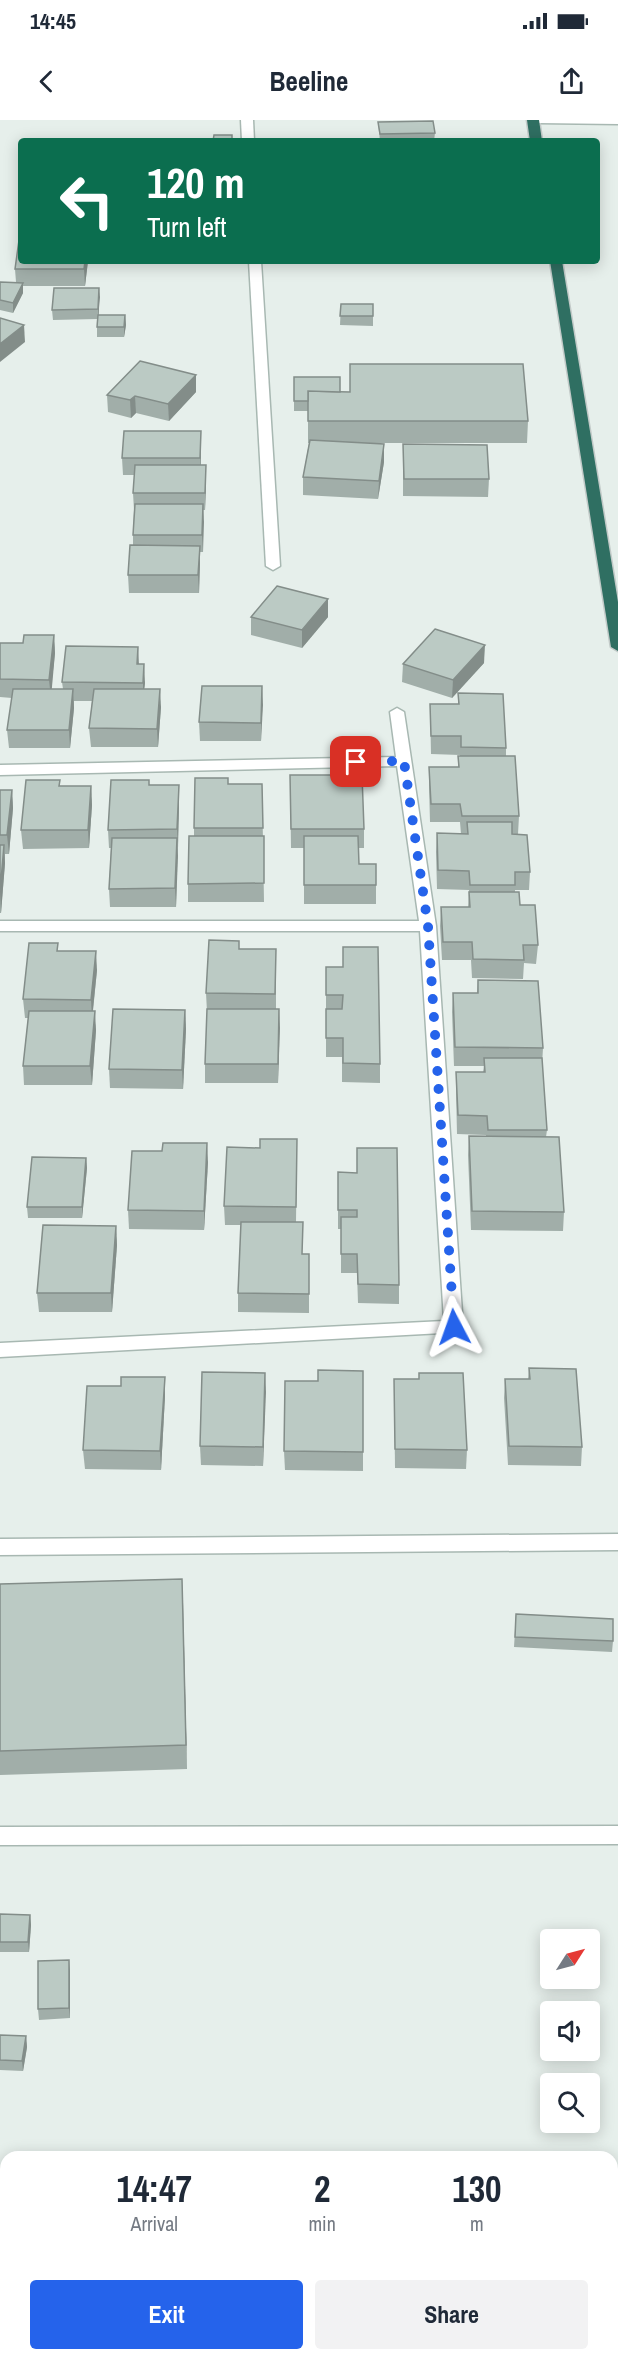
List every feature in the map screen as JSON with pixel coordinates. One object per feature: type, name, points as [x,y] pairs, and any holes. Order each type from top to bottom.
[{"type":"highway","points":[[533,120],[536,138]]},
{"type":"highway","points":[[556,264],[618,647]]},
{"type":"street","points":[[247,120],[248,138]]},
{"type":"street","points":[[538,120],[618,121]]},
{"type":"street","points":[[255,264],[273,566]]},
{"type":"street","points":[[0,1350],[454,1327],[428,926],[397,712]]},
{"type":"street","points":[[0,770],[404,761]]},
{"type":"street","points":[[0,926],[428,926]]},
{"type":"street","points":[[0,1547],[618,1542]]},
{"type":"street","points":[[0,1836],[618,1835]]},
{"type":"building","points":[[433,121],[435,133],[380,134],[378,122]]},
{"type":"building","points":[[214,135],[232,135],[232,138],[214,138]]},
{"type":"building","points":[[18,247],[18,264],[85,264],[84,269],[15,269]]},
{"type":"building","points":[[0,282],[23,283],[13,303],[0,300]]},
{"type":"building","points":[[54,288],[99,288],[98,309],[52,310]]},
{"type":"building","points":[[341,304],[373,304],[373,316],[340,316]]},
{"type":"building","points":[[98,315],[125,315],[124,327],[97,327]]},
{"type":"building","points":[[0,318],[24,325],[0,344]]},
{"type":"building","points":[[140,361],[196,375],[168,404],[135,396],[130,400],[107,395]]},
{"type":"building","points":[[350,364],[523,364],[528,421],[308,421],[308,391],[350,392]]},
{"type":"building","points":[[294,377],[340,377],[340,392],[308,391],[308,401],[294,401]]},
{"type":"building","points":[[124,431],[201,431],[200,458],[122,458]]},
{"type":"building","points":[[310,440],[384,444],[379,481],[303,477]]},
{"type":"building","points":[[403,444],[487,445],[489,479],[404,479]]},
{"type":"building","points":[[135,465],[206,465],[205,493],[133,493]]},
{"type":"building","points":[[135,504],[203,504],[202,535],[133,535]]},
{"type":"building","points":[[130,545],[200,546],[198,575],[128,575]]},
{"type":"building","points":[[277,586],[328,599],[302,630],[251,617]]},
{"type":"building","points":[[435,629],[485,645],[453,680],[403,664]]},
{"type":"building","points":[[24,635],[54,635],[49,680],[0,679],[0,643],[23,643]]},
{"type":"building","points":[[66,646],[138,647],[137,664],[144,664],[143,683],[62,682]]},
{"type":"building","points":[[202,686],[262,686],[261,723],[199,722]]},
{"type":"building","points":[[13,689],[73,689],[69,730],[7,730]]},
{"type":"building","points":[[94,689],[160,689],[157,729],[89,728]]},
{"type":"building","points":[[458,693],[503,694],[506,748],[461,747],[461,736],[431,736],[430,704],[459,704]]},
{"type":"building","points":[[458,756],[515,756],[519,816],[462,816],[460,804],[431,804],[429,767],[459,767]]},
{"type":"building","points":[[290,775],[362,775],[364,829],[291,829]]},
{"type":"building","points":[[195,778],[228,778],[228,784],[262,784],[263,828],[194,828]]},
{"type":"building","points":[[26,780],[60,780],[59,786],[91,786],[88,830],[21,830]]},
{"type":"building","points":[[111,780],[149,780],[149,785],[179,785],[177,829],[108,830]]},
{"type":"building","points":[[0,790],[12,790],[7,835],[0,835]]},
{"type":"building","points":[[467,822],[512,822],[512,834],[527,835],[530,872],[515,872],[515,885],[470,885],[469,871],[438,870],[437,833],[468,834]]},
{"type":"building","points":[[189,836],[264,836],[264,883],[188,884]]},
{"type":"building","points":[[304,836],[358,836],[359,864],[376,864],[376,885],[304,885]]},
{"type":"building","points":[[112,838],[177,838],[175,888],[109,889]]},
{"type":"building","points":[[0,845],[4,845],[0,892]]},
{"type":"building","points":[[469,892],[519,892],[520,905],[535,905],[538,945],[523,945],[524,960],[473,959],[472,942],[443,942],[441,907],[470,907]]},
{"type":"building","points":[[209,940],[239,941],[239,949],[276,949],[275,994],[206,993]]},
{"type":"building","points":[[29,943],[58,943],[57,951],[96,951],[91,1000],[23,999]]},
{"type":"building","points":[[343,947],[378,947],[380,1064],[343,1063],[343,1038],[326,1038],[326,1009],[342,1009],[343,995],[326,995],[326,967],[343,967]]},
{"type":"building","points":[[478,980],[538,981],[543,1048],[455,1047],[453,993],[478,993]]},
{"type":"building","points":[[113,1009],[185,1010],[182,1070],[109,1069]]},
{"type":"building","points":[[207,1009],[279,1009],[278,1064],[205,1064]]},
{"type":"building","points":[[29,1011],[95,1011],[90,1066],[23,1066]]},
{"type":"building","points":[[484,1058],[542,1058],[547,1130],[488,1130],[487,1116],[458,1115],[456,1072],[485,1072]]},
{"type":"building","points":[[469,1136],[559,1137],[564,1212],[472,1211]]},
{"type":"building","points":[[260,1139],[297,1139],[296,1207],[224,1206],[227,1147],[260,1148]]},
{"type":"building","points":[[163,1143],[207,1143],[204,1211],[128,1210],[132,1151],[162,1151]]},
{"type":"building","points":[[357,1148],[397,1148],[399,1285],[358,1284],[357,1254],[341,1254],[341,1217],[357,1217],[357,1210],[338,1210],[338,1172],[357,1173]]},
{"type":"building","points":[[32,1157],[86,1158],[82,1207],[27,1207]]},
{"type":"building","points":[[241,1222],[303,1222],[302,1254],[309,1254],[309,1294],[238,1293]]},
{"type":"building","points":[[43,1225],[116,1226],[111,1293],[37,1293]]},
{"type":"building","points":[[529,1368],[576,1369],[582,1447],[509,1446],[505,1379],[530,1379]]},
{"type":"building","points":[[318,1370],[363,1371],[363,1452],[284,1451],[285,1381],[318,1381]]},
{"type":"building","points":[[202,1372],[265,1373],[263,1447],[200,1446]]},
{"type":"building","points":[[419,1373],[463,1373],[467,1450],[395,1449],[394,1379],[419,1379]]},
{"type":"building","points":[[121,1377],[165,1377],[160,1451],[83,1450],[87,1386],[121,1386]]},
{"type":"building","points":[[182,1579],[186,1745],[0,1751],[0,1584]]},
{"type":"building","points":[[516,1614],[613,1619],[613,1641],[515,1637]]},
{"type":"building","points":[[0,1914],[30,1915],[28,1942],[0,1942]]},
{"type":"building","points":[[69,1960],[69,2008],[38,2009],[38,1961]]},
{"type":"building","points":[[0,2035],[26,2036],[22,2061],[0,2060]]},
{"type":"route","points":[[356,762],[404,761],[428,926],[454,1327]]}]
